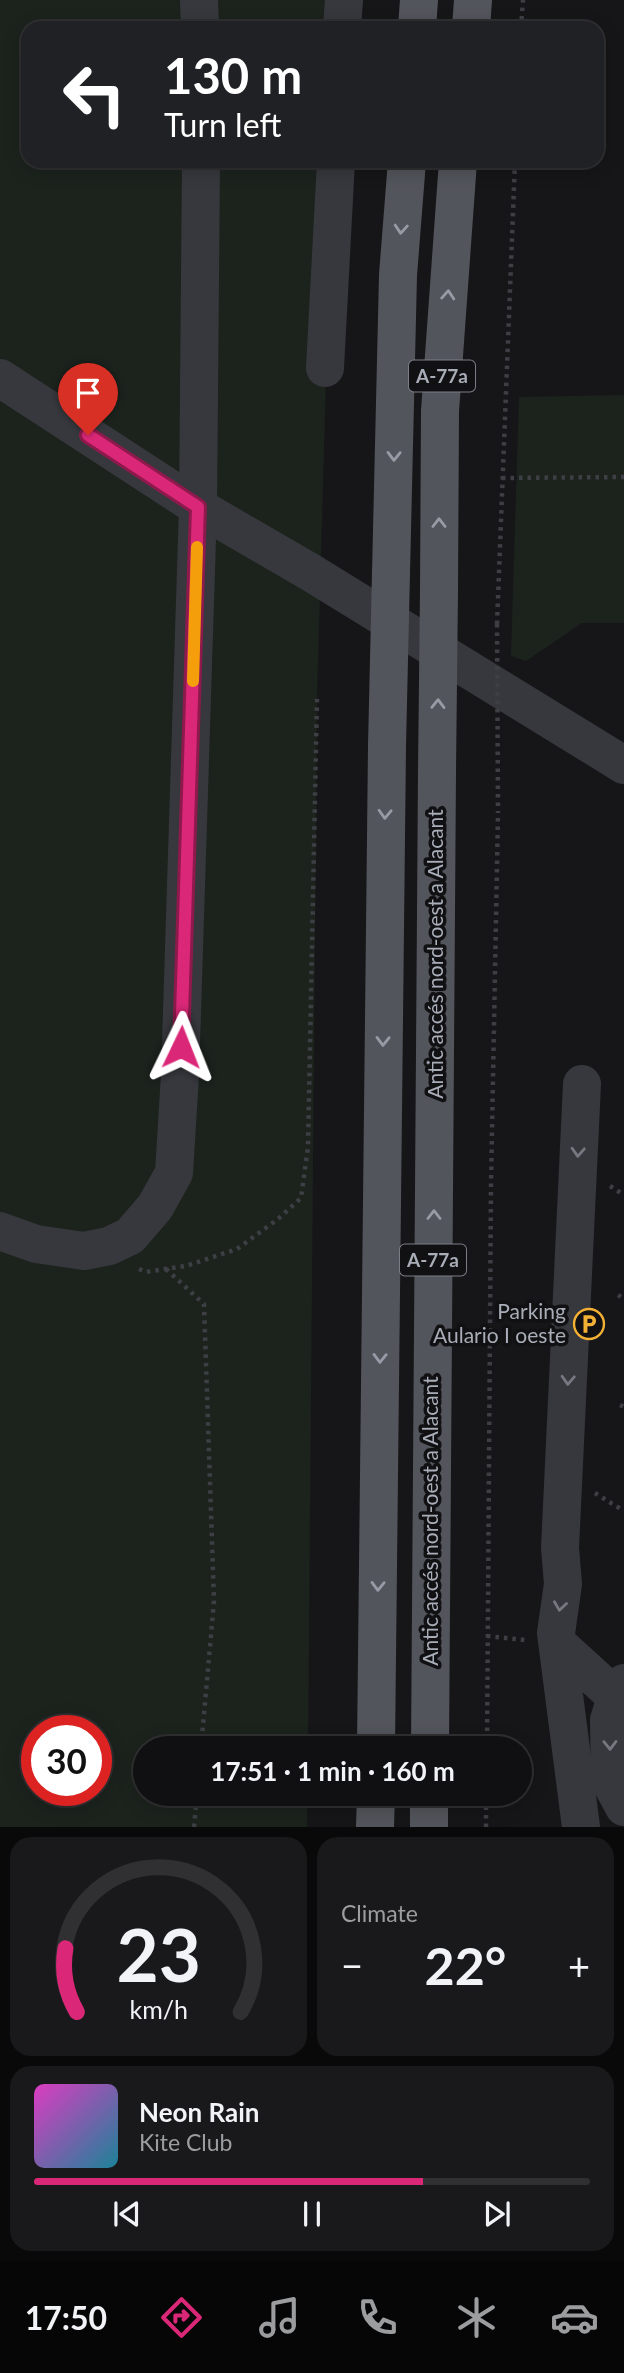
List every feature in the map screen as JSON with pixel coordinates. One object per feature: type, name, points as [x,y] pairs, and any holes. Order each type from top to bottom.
[{"type":"main road","points":[[418,21],[419,0]]},
{"type":"main road","points":[[472,21],[473,0]]},
{"type":"main road","name":"A-77a","points":[[376,1736],[387,746],[398,275],[406,168]]},
{"type":"main road","name":"Antic accés nord-oest a Alacant","points":[[430,1736],[440,411],[457,168]]},
{"type":"main road","points":[[375,1827],[376,1806]]},
{"type":"main road","points":[[429,1806],[429,1827]]},
{"type":"street","points":[[199,0],[200,21]]},
{"type":"street","points":[[342,21],[344,0]]},
{"type":"street","points":[[0,1231],[36,1244],[84,1251],[109,1246],[130,1236],[155,1207],[174,1173],[180,1075],[198,507],[201,168]]},
{"type":"street","points":[[325,368],[336,168]]},
{"type":"street","points":[[0,378],[198,507],[310,572],[624,765]]},
{"type":"street","points":[[581,1827],[556,1633],[563,1584],[560,1548],[582,1084]]},
{"type":"street","points":[[558,1644],[620,1690],[609,1720],[610,1781],[624,1807]]},
{"type":"path","points":[[522,21],[523,0]]},
{"type":"path","points":[[486,1736],[498,812],[497,624],[515,168]]},
{"type":"path","points":[[502,478],[624,477]]},
{"type":"path","points":[[134,1268],[146,1272],[186,1266],[237,1249],[301,1198],[308,1147],[317,698]]},
{"type":"path","points":[[605,1183],[624,1195]]},
{"type":"path","points":[[166,1269],[204,1304],[214,1601],[202,1736]]},
{"type":"path","points":[[618,1295],[624,1299]]},
{"type":"path","points":[[591,1490],[624,1511]]},
{"type":"path","points":[[194,1827],[196,1806]]},
{"type":"path","points":[[486,1806],[486,1827]]},
{"type":"shaded area","points":[[0,0],[336,0],[336,21],[21,21],[21,168],[332,168],[317,698],[308,1736],[133,1736],[133,1806],[307,1806],[307,1827],[0,1827]]},
{"type":"shaded area","points":[[624,395],[624,623],[582,623],[526,661],[511,656],[519,397]]},
{"type":"slow traffic","points":[[193,681],[197,547]]},
{"type":"place","name":"Parking Aulario I oeste","points":[[589,1324]]},
{"type":"route","points":[[88,435],[198,507],[181,1047]]}]
